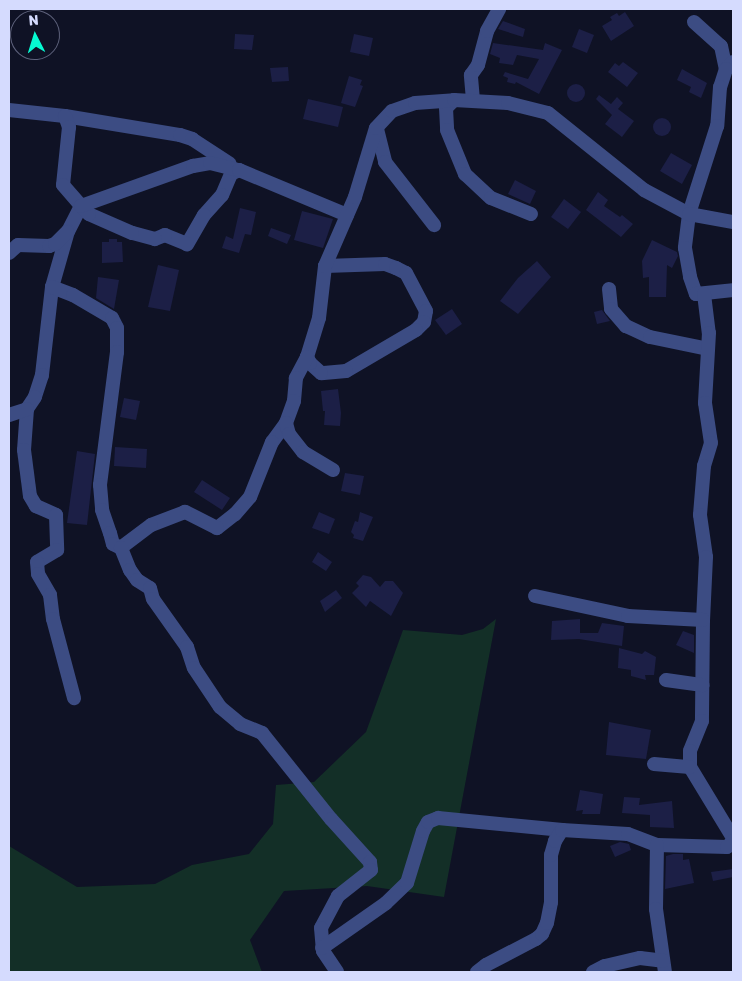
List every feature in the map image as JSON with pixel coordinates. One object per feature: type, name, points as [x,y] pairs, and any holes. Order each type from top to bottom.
[{"type":"street","points":[[473,100],[471,75],[478,65],[487,31],[499,9]]},
{"type":"street","points":[[694,22],[720,46],[730,65],[720,87],[717,126],[689,214],[685,248],[690,277],[696,294],[733,290]]},
{"type":"street","points":[[454,100],[446,108],[447,130],[465,174],[491,198],[531,214]]},
{"type":"street","points":[[121,548],[151,525],[185,512],[217,528],[235,514],[250,497],[272,442],[286,423],[294,401],[296,378],[307,357],[319,318],[325,266],[347,215],[376,128],[392,111],[415,103],[473,100],[508,103],[548,112],[644,190],[689,214],[733,222]]},
{"type":"street","points":[[9,110],[65,116],[180,135],[192,139],[239,170]]},
{"type":"street","points":[[65,116],[69,126],[64,185],[89,214],[132,233],[155,239],[165,235],[187,244],[204,215],[222,195],[231,174],[239,170]]},
{"type":"street","points":[[376,128],[385,162],[434,225]]},
{"type":"street","points":[[74,698],[52,619],[50,595],[37,562],[57,550],[56,514],[36,506],[30,496],[24,450],[27,409],[35,397],[42,374],[52,287],[68,231],[81,206],[192,166],[210,163],[239,170],[347,215]]},
{"type":"street","points":[[9,253],[18,246],[49,246],[55,244],[68,231]]},
{"type":"street","points":[[307,357],[310,363],[321,373],[346,371],[416,330],[424,322],[426,311],[406,273],[385,264],[325,266]]},
{"type":"street","points":[[52,287],[73,295],[112,318],[117,328],[117,352],[100,485],[102,510],[113,544],[121,548],[130,570],[137,580],[150,588],[153,599],[187,647],[194,668],[220,707],[240,724],[262,733],[331,819],[370,862],[371,870],[338,896],[321,928],[322,948],[337,972]]},
{"type":"street","points":[[609,289],[611,309],[626,326],[650,337],[708,349]]},
{"type":"street","points":[[322,948],[386,903],[407,883],[423,831],[428,822],[438,818],[562,830],[628,834],[657,845],[728,847],[733,840],[690,767],[690,751],[702,721],[706,557],[700,515],[704,466],[711,443],[705,404],[709,334],[704,294]]},
{"type":"street","points":[[9,415],[27,409]]},
{"type":"street","points":[[286,423],[289,434],[303,452],[333,470]]},
{"type":"street","points":[[535,596],[628,616],[703,620]]},
{"type":"street","points":[[666,680],[703,685]]},
{"type":"street","points":[[654,764],[690,767]]},
{"type":"street","points":[[477,972],[486,965],[536,940],[542,934],[547,923],[551,902],[551,855],[555,841],[562,830]]},
{"type":"street","points":[[593,972],[605,966],[640,958],[664,966],[656,909],[657,845]]},
{"type":"green space","points":[[496,619],[444,897],[367,886],[284,891],[250,940],[262,972],[9,972],[9,846],[77,887],[155,884],[192,865],[249,854],[273,824],[276,785],[314,782],[366,732],[403,630],[462,635],[483,629]]},
{"type":"building","points":[[625,12],[634,26],[611,41],[602,26],[612,20],[610,17],[617,13],[619,16]]},
{"type":"building","points":[[503,21],[525,29],[523,37],[498,29]]},
{"type":"building","points":[[579,29],[594,35],[587,53],[572,47]]},
{"type":"building","points":[[235,34],[254,35],[252,50],[234,49]]},
{"type":"building","points":[[354,34],[373,38],[369,56],[350,52]]},
{"type":"building","points":[[493,43],[543,50],[545,43],[562,50],[539,94],[516,82],[515,84],[507,82],[508,78],[503,76],[505,72],[528,79],[539,59],[517,55],[513,65],[499,63],[500,58],[490,54]]},
{"type":"building","points":[[623,62],[638,73],[627,87],[608,72],[615,63],[619,66]]},
{"type":"building","points":[[288,67],[289,81],[272,82],[270,68]]},
{"type":"building","points":[[682,69],[707,83],[701,98],[689,92],[691,87],[677,80]]},
{"type":"building","points":[[349,76],[362,80],[360,85],[363,86],[355,107],[341,103]]},
{"type":"building","points":[[576,84],[582,87],[585,93],[582,99],[576,102],[570,99],[567,93],[570,87]]},
{"type":"building","points":[[599,95],[611,104],[617,97],[623,103],[618,109],[634,121],[622,137],[605,124],[612,115],[596,99]]},
{"type":"building","points":[[308,99],[343,107],[338,127],[303,119]]},
{"type":"building","points":[[662,118],[668,121],[671,127],[668,133],[662,136],[656,133],[653,127],[656,121]]},
{"type":"building","points":[[671,153],[692,165],[682,184],[660,171]]},
{"type":"building","points":[[515,180],[536,191],[530,204],[508,194]]},
{"type":"building","points":[[598,192],[608,200],[604,206],[620,217],[622,215],[633,224],[621,237],[586,210]]},
{"type":"building","points":[[564,199],[581,212],[568,229],[551,217]]},
{"type":"building","points":[[240,208],[256,212],[251,235],[245,234],[239,253],[222,248],[226,236],[233,239]]},
{"type":"building","points":[[302,211],[333,219],[323,248],[294,240]]},
{"type":"building","points":[[271,228],[291,235],[287,244],[268,236]]},
{"type":"building","points":[[109,239],[117,239],[117,242],[122,242],[123,262],[102,263],[102,242],[109,242]]},
{"type":"building","points":[[652,240],[677,252],[678,256],[672,268],[667,265],[666,297],[649,297],[649,277],[643,278],[642,261]]},
{"type":"building","points":[[537,261],[551,277],[518,314],[500,301],[518,278]]},
{"type":"building","points":[[158,265],[179,270],[170,311],[148,307]]},
{"type":"building","points":[[98,277],[119,280],[114,309],[96,298]]},
{"type":"building","points":[[452,309],[462,324],[446,335],[435,320]]},
{"type":"building","points":[[602,310],[610,321],[597,324],[594,312]]},
{"type":"building","points":[[338,389],[341,413],[340,426],[324,425],[325,411],[323,411],[321,391]]},
{"type":"building","points":[[124,398],[140,401],[136,420],[120,417]]},
{"type":"building","points":[[115,447],[147,449],[146,468],[114,466]]},
{"type":"building","points":[[77,451],[95,454],[87,525],[67,523]]},
{"type":"building","points":[[345,473],[364,476],[360,495],[341,491]]},
{"type":"building","points":[[202,480],[230,498],[222,510],[194,492]]},
{"type":"building","points":[[319,512],[335,519],[329,534],[312,528]]},
{"type":"building","points":[[360,512],[373,517],[363,541],[353,538],[354,535],[351,532],[355,521],[358,522]]},
{"type":"building","points":[[318,552],[332,562],[326,571],[312,562]]},
{"type":"building","points":[[363,575],[371,577],[380,587],[385,581],[393,581],[403,593],[391,616],[370,601],[366,607],[352,593],[359,586],[356,583]]},
{"type":"building","points":[[336,590],[342,598],[325,612],[320,601]]},
{"type":"building","points":[[580,619],[580,633],[598,633],[602,623],[624,626],[622,646],[579,639],[551,640],[552,621]]},
{"type":"building","points":[[683,631],[694,635],[694,653],[676,645]]},
{"type":"building","points":[[619,648],[642,654],[645,651],[656,657],[654,675],[645,675],[646,680],[631,676],[631,670],[618,668]]},
{"type":"building","points":[[609,722],[651,730],[646,759],[606,755]]},
{"type":"building","points":[[580,790],[603,794],[600,814],[582,814],[583,810],[576,811]]},
{"type":"building","points":[[624,797],[640,798],[639,805],[672,801],[674,828],[650,827],[650,815],[622,813]]},
{"type":"building","points":[[620,842],[629,844],[631,850],[615,857],[610,846]]},
{"type":"building","points":[[683,854],[683,860],[689,859],[694,883],[665,889],[666,856]]},
{"type":"building","points":[[733,869],[733,877],[713,881],[711,872]]}]
